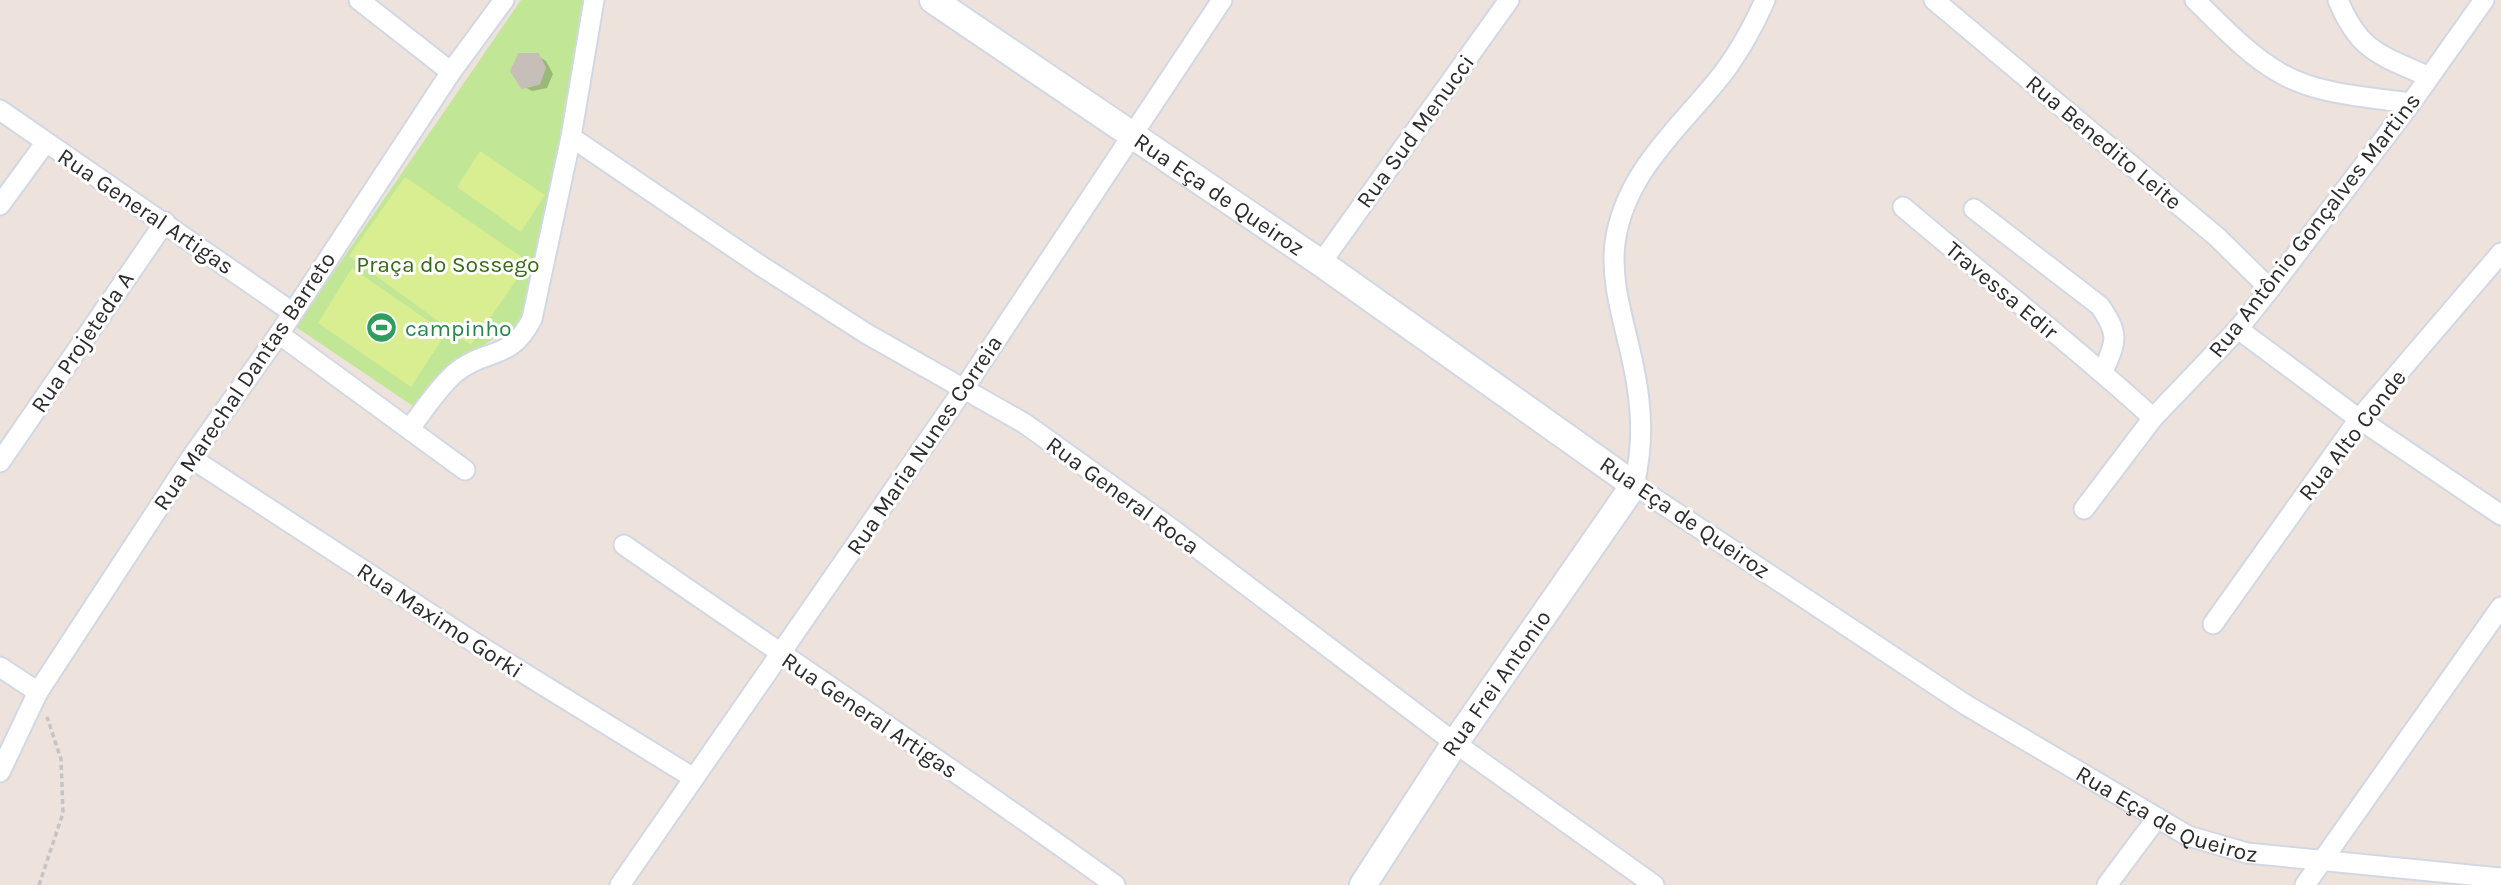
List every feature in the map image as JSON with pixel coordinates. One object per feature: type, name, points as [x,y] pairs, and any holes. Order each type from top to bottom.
[{"type":"street","points":[[359,0],[452,72]]},
{"type":"street","name":"Rua Marechal Dantas Barreto","points":[[0,772],[38,692],[191,457],[279,334],[452,72],[504,0]]},
{"type":"street","points":[[410,428],[456,373],[472,363],[512,347],[523,338],[532,319],[571,137],[594,0]]},
{"type":"street","name":"Rua Eça de Queiroz","points":[[933,0],[1321,263],[1634,485],[1966,705],[2157,818],[2218,847],[2501,878]]},
{"type":"street","name":"Rua Maria Nunes Correia","points":[[620,885],[692,777],[781,655],[965,387],[1222,0]]},
{"type":"street","name":"Rua Sud Menucci","points":[[1321,263],[1508,0]]},
{"type":"street","points":[[1634,485],[1643,437],[1640,397],[1615,273],[1615,242],[1624,207],[1653,153],[1732,61],[1765,0]]},
{"type":"street","name":"Rua Benedito Leite","points":[[1934,0],[2217,237],[2270,289]]},
{"type":"street","points":[[2194,0],[2245,49],[2282,74],[2354,95],[2411,103]]},
{"type":"street","points":[[2338,0],[2352,32],[2371,50],[2429,77]]},
{"type":"street","name":"Rua Antônio Gonçalves Martins","points":[[2084,509],[2154,418],[2238,329],[2270,289],[2411,103],[2484,0]]},
{"type":"street","name":"Rua General Artigas","points":[[0,110],[292,312]]},
{"type":"street","name":"Rua General Roca","points":[[571,137],[867,334],[965,387],[1024,423],[1172,529],[1455,743],[1654,885]]},
{"type":"street","points":[[0,205],[46,142]]},
{"type":"street","name":"Travessa Edir","points":[[1903,207],[2020,307],[2103,371],[2154,418]]},
{"type":"street","name":"Travessa Edir","points":[[1974,209],[2100,306],[2114,326],[2114,346],[2103,371]]},
{"type":"street","name":"Rua Projeteda A","points":[[0,462],[165,222]]},
{"type":"street","name":"Rua Alto Conde","points":[[2213,624],[2359,419],[2501,253]]},
{"type":"street","points":[[2238,329],[2359,419],[2501,514]]},
{"type":"street","points":[[279,334],[465,470]]},
{"type":"street","name":"Rua Maximo Gorki","points":[[191,457],[475,643],[692,777]]},
{"type":"street","name":"Rua Frei Antonio","points":[[1363,885],[1455,743],[1634,485]]},
{"type":"street","name":"Rua General Artigas","points":[[624,544],[781,655],[1021,816],[1115,885]]},
{"type":"street","points":[[2305,885],[2501,607]]},
{"type":"street","points":[[0,667],[38,692]]},
{"type":"street","points":[[2107,885],[2157,818]]},
{"type":"path","points":[[38,692],[61,759],[63,801],[63,813],[39,885]]},
{"type":"green space","name":"Praça do Sossego","points":[[521,0],[588,0],[526,319],[469,354],[416,408],[296,327]]},
{"type":"green space","points":[[480,151],[545,195],[521,232],[457,187]]},
{"type":"green space","points":[[405,177],[529,262],[471,345],[349,256]]},
{"type":"green space","name":"campinho","points":[[352,268],[446,333],[411,387],[318,323]]},
{"type":"building","points":[[519,54],[538,54],[545,68],[539,84],[522,88],[511,71]]},
{"type":"place","name":"campinho","points":[[382,328]]}]
